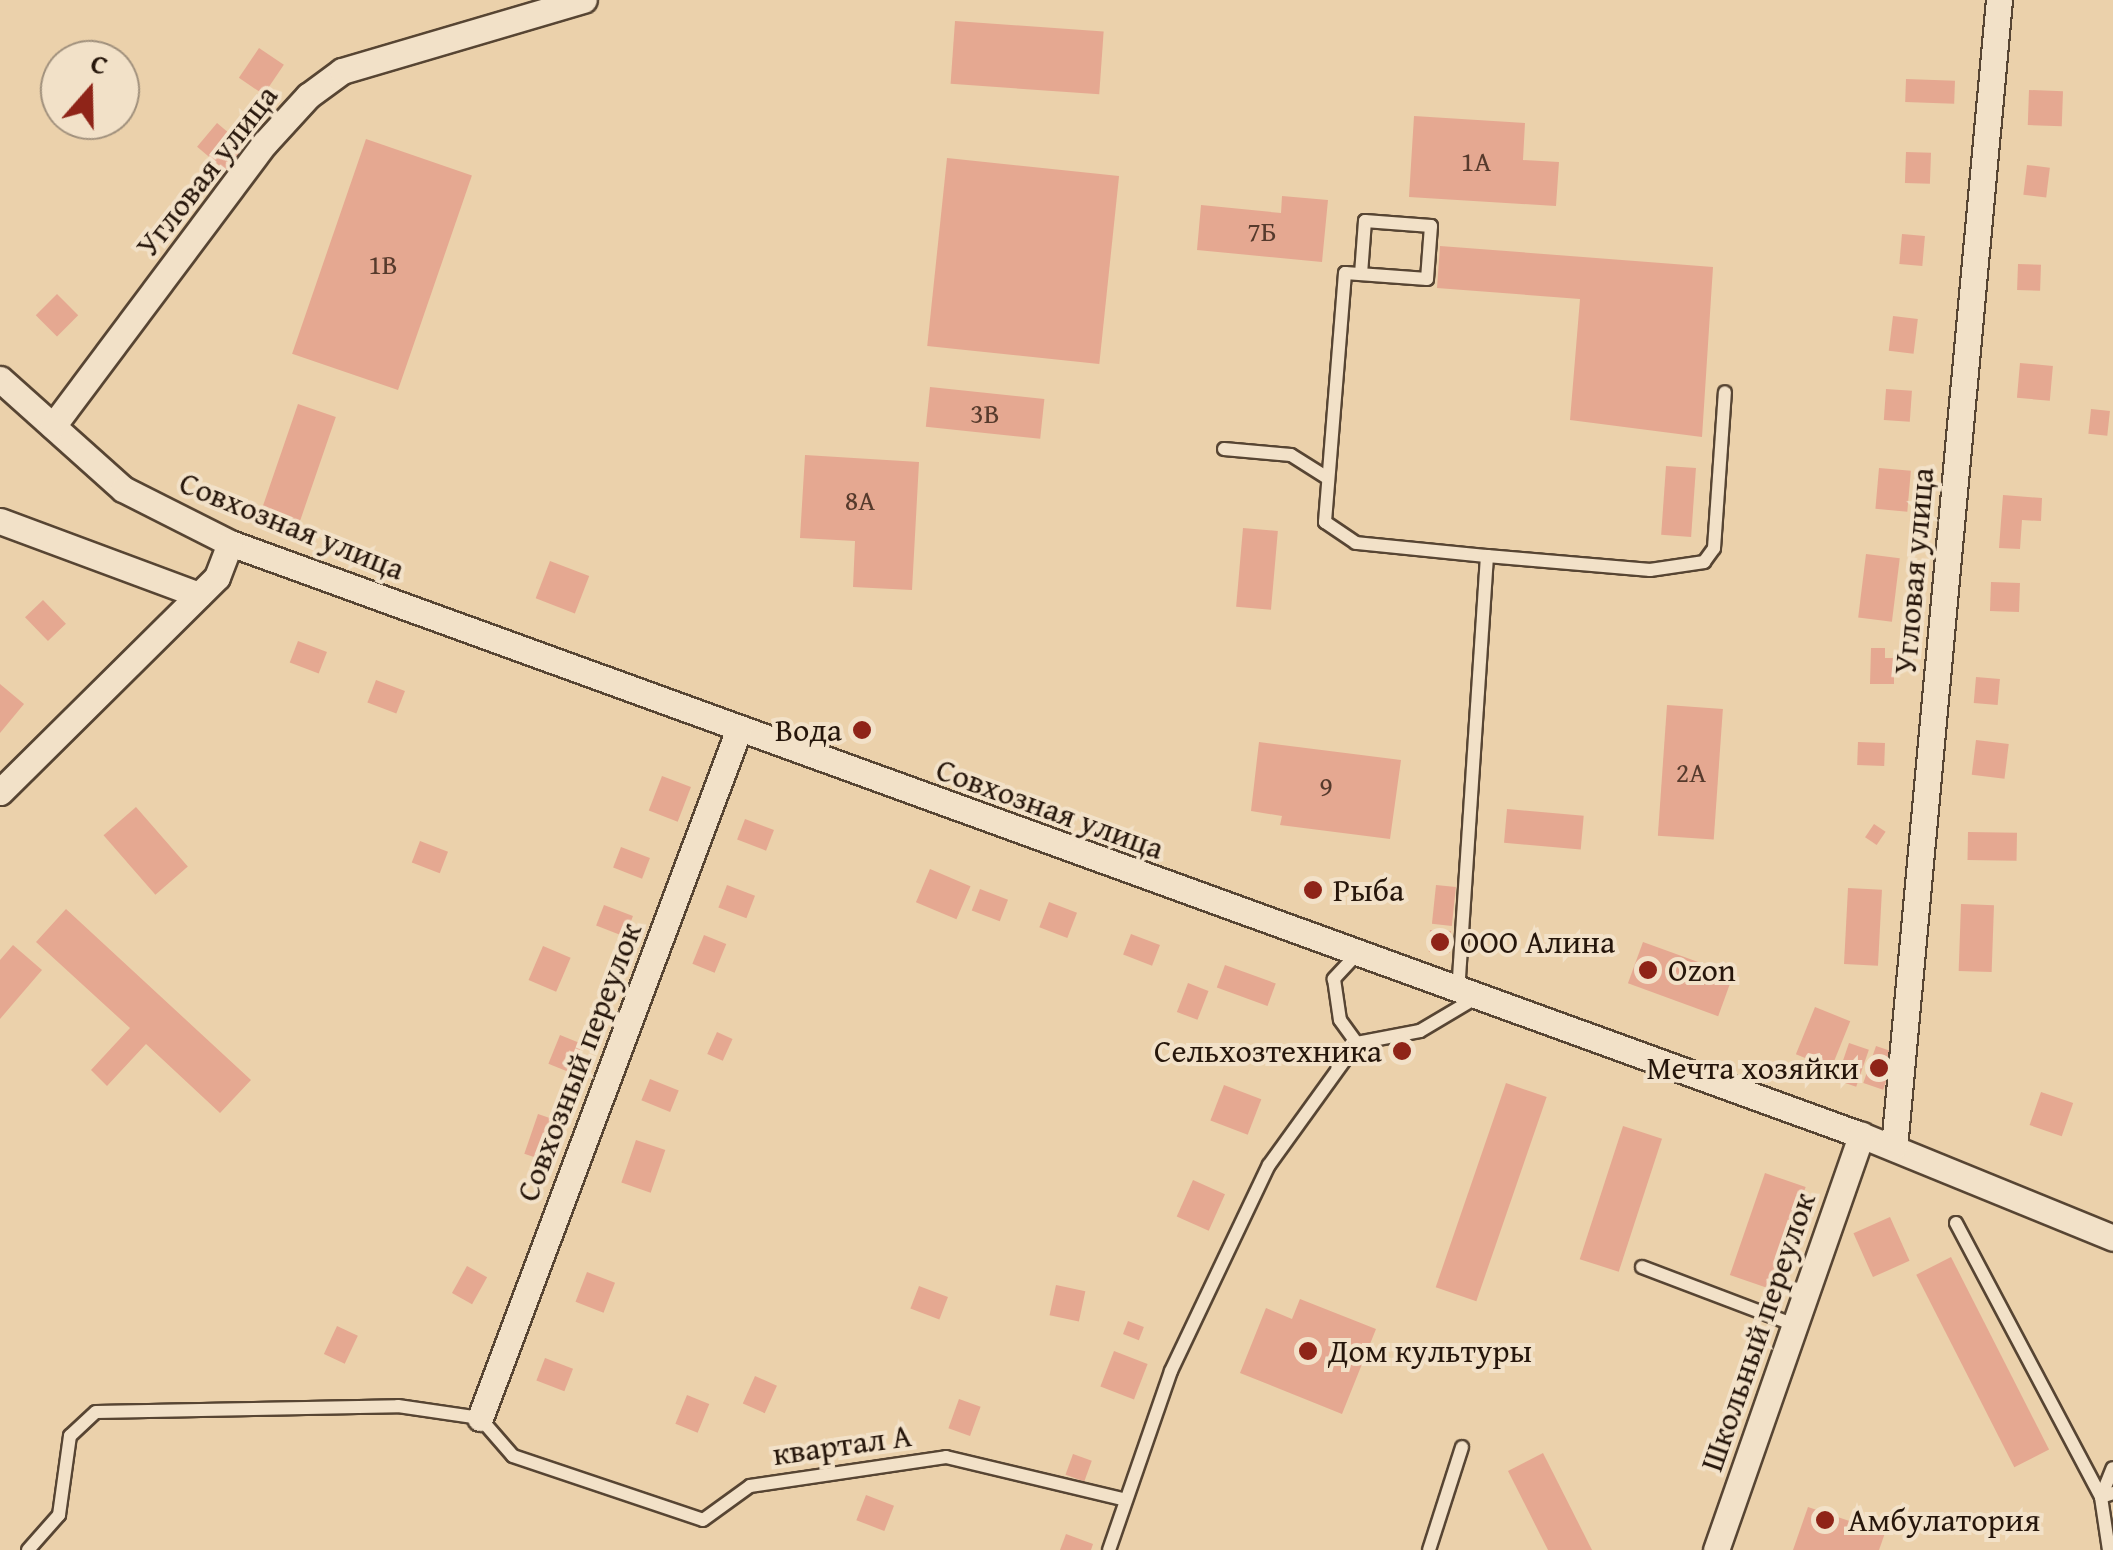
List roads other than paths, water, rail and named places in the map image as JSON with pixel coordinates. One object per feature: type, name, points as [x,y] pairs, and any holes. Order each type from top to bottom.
[{"type":"street","name":"Угловая улица","points":[[54,426],[264,143],[308,96],[342,71],[584,0]]},
{"type":"street","name":"Угловая улица","points":[[1894,1147],[1999,0]]},
{"type":"street","name":"Совхозная улица","points":[[0,379],[123,490],[230,543],[1466,996],[1862,1135],[2113,1238]]},
{"type":"street","points":[[0,520],[199,595]]},
{"type":"street","points":[[0,792],[217,578],[230,543]]},
{"type":"street","name":"Совхозный переулок","points":[[480,1418],[739,729]]},
{"type":"street","name":"Школьный переулок","points":[[1716,1550],[1862,1135]]},
{"type":"lane","points":[[1361,274],[1365,221],[1432,226],[1427,279],[1345,273],[1325,522],[1344,540],[1650,570],[1704,562],[1714,548],[1725,392]]},
{"type":"lane","points":[[1224,449],[1292,455],[1326,477]]},
{"type":"lane","points":[[1109,1550],[1171,1371],[1269,1165],[1357,1043],[1420,1031],[1466,996],[1487,556]]},
{"type":"lane","points":[[1356,956],[1334,979],[1340,1020],[1357,1043]]},
{"type":"lane","points":[[1956,1223],[2107,1495]]},
{"type":"lane","points":[[1642,1267],[1795,1325]]},
{"type":"lane","points":[[28,1550],[59,1515],[70,1436],[96,1412],[398,1406],[480,1418]]},
{"type":"lane","name":"квартал А","points":[[480,1418],[513,1456],[702,1520],[750,1486],[946,1457],[1126,1500]]},
{"type":"lane","points":[[1429,1550],[1462,1447]]},
{"type":"lane","points":[[2109,1550],[2107,1495],[2113,1468]]},
{"type":"place","name":"Вода","points":[[862,730]]},
{"type":"place","name":"Рыба","points":[[1313,890]]},
{"type":"place","name":"ООО Алина","points":[[1440,942]]},
{"type":"place","name":"Ozon","points":[[1648,970]]},
{"type":"place","name":"Сельхозтехника","points":[[1402,1051]]},
{"type":"place","name":"Мечта хозяйки","points":[[1879,1068]]},
{"type":"place","name":"Дом культуры","points":[[1308,1351]]},
{"type":"place","name":"Амбулатория","points":[[1825,1520]]}]
